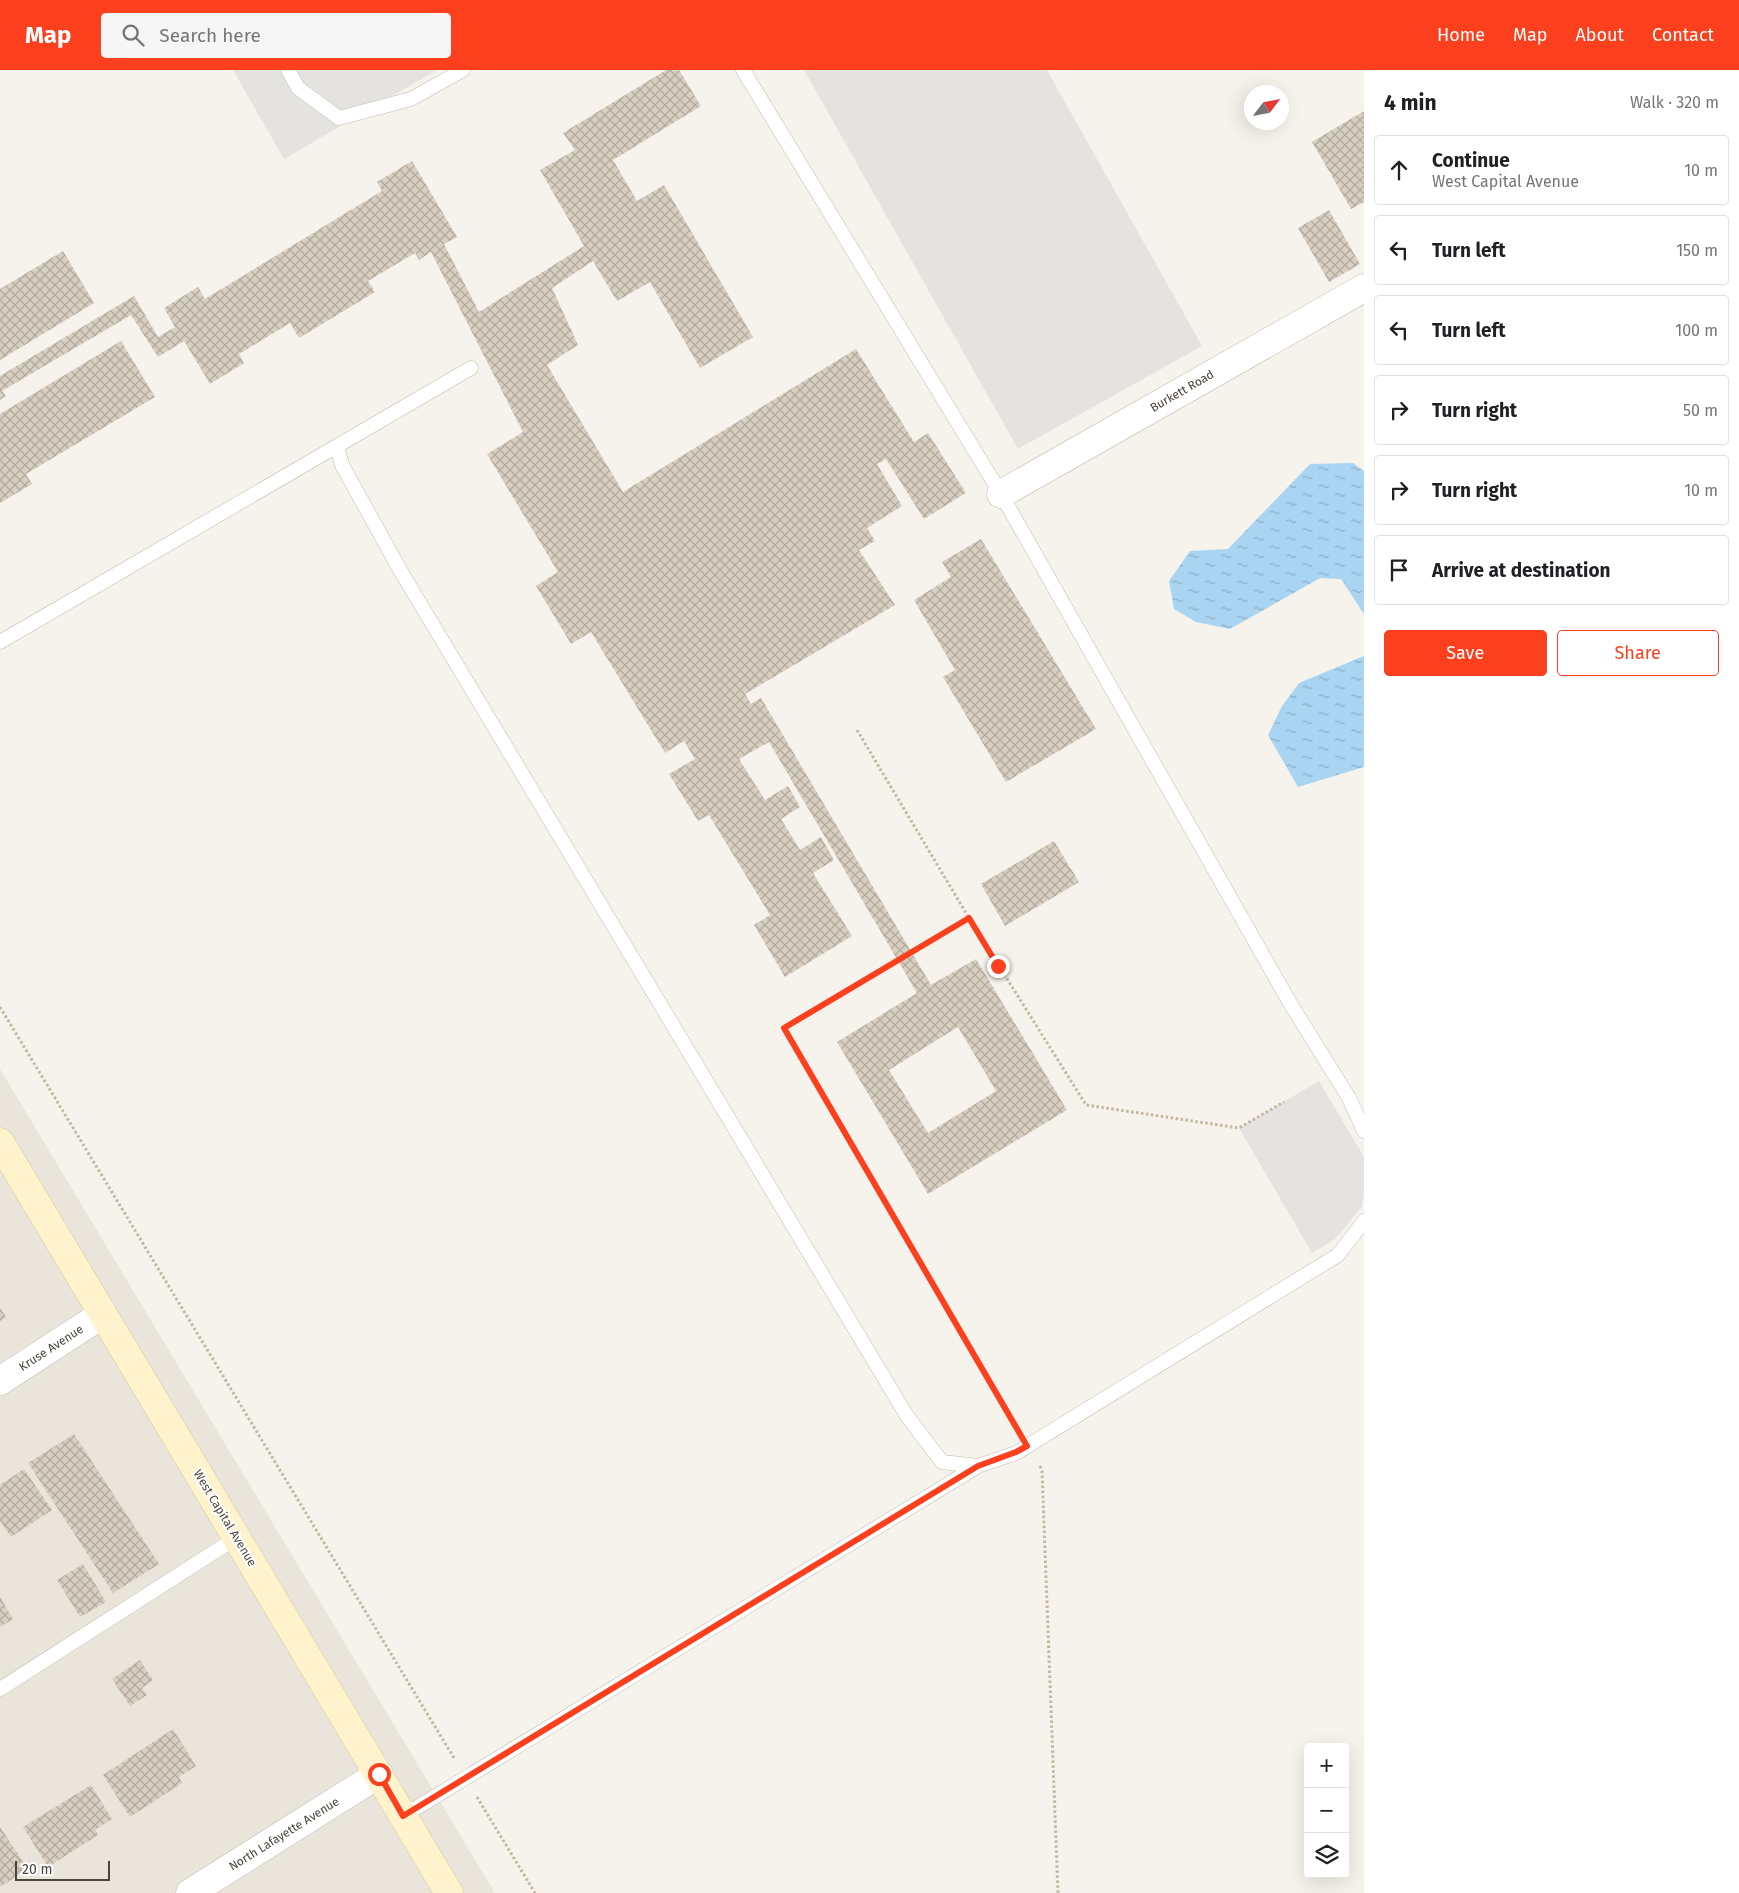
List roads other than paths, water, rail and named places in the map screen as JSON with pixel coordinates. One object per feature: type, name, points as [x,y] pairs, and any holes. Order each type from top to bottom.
[{"type":"main road","name":"West Capital Avenue","points":[[0,1142],[450,1893]]},
{"type":"street","name":"Burkett Road","points":[[1001,494],[1364,288]]},
{"type":"street","name":"Kruse Avenue","points":[[0,1381],[103,1314]]},
{"type":"street","name":"North Lafayette Avenue","points":[[207,1888],[379,1774]]},
{"type":"lane","points":[[288,70],[298,88],[339,118],[411,99],[464,70]]},
{"type":"lane","points":[[743,70],[1001,494],[1286,995],[1349,1098],[1364,1131]]},
{"type":"lane","points":[[0,642],[471,368]]},
{"type":"lane","points":[[337,446],[342,465],[400,570],[907,1416],[942,1462],[978,1466]]},
{"type":"lane","points":[[403,1816],[978,1466],[1027,1446],[1338,1255],[1364,1221]]},
{"type":"lane","points":[[0,1689],[236,1538]]},
{"type":"water","points":[[1353,463],[1364,471],[1364,614],[1341,579],[1320,578],[1230,629],[1196,622],[1174,609],[1169,581],[1190,551],[1228,549],[1310,464]]},
{"type":"water","points":[[1364,656],[1364,767],[1298,787],[1268,735],[1282,706],[1299,683]]}]
